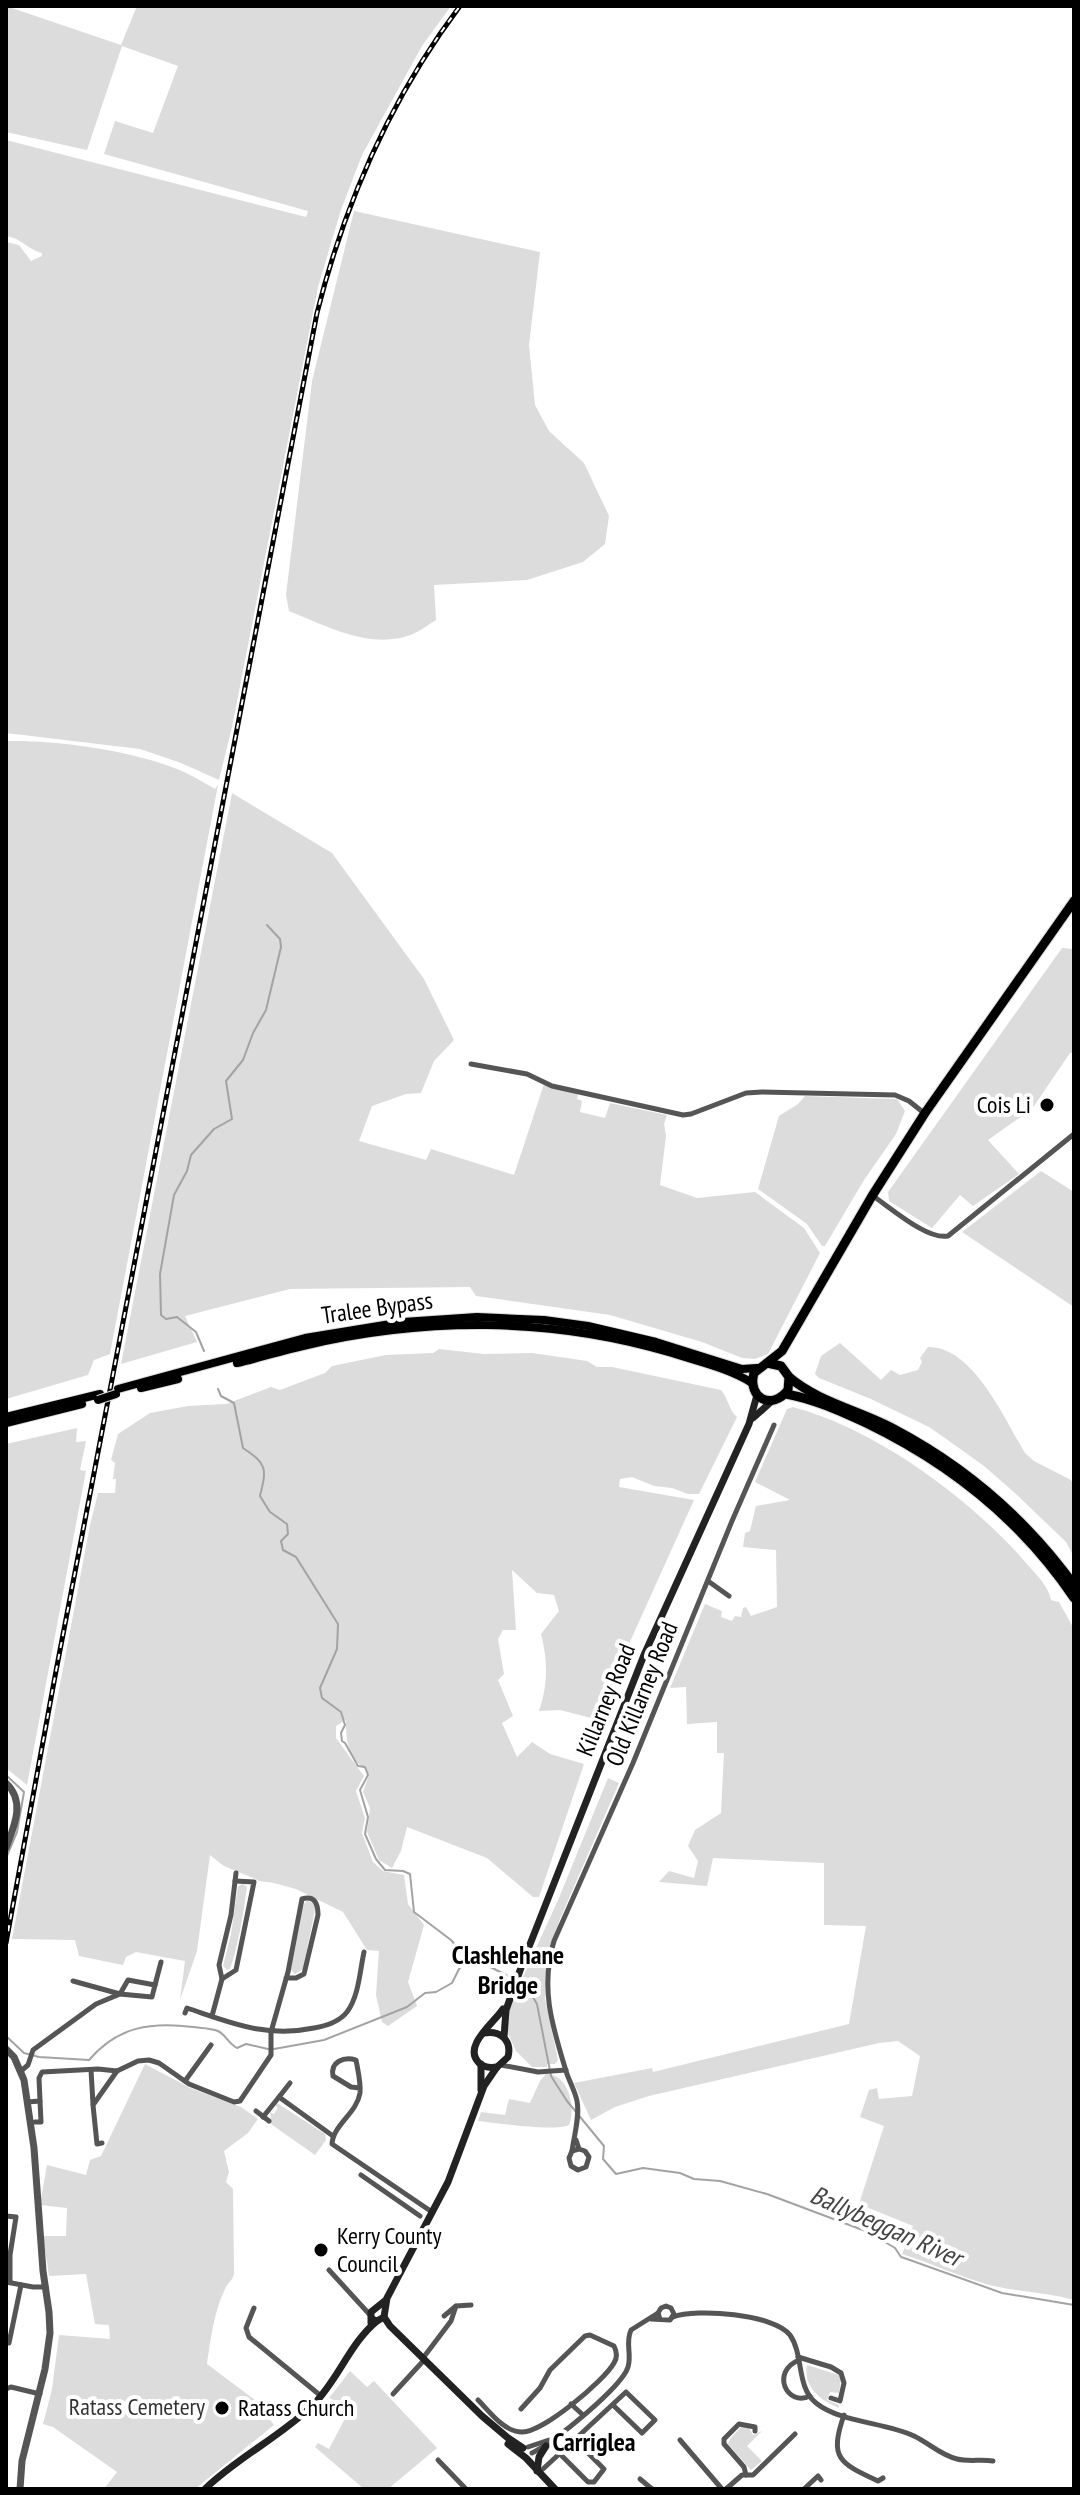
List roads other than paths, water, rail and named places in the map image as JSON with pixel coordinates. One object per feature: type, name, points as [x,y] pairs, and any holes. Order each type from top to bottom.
[{"type":"highway","points":[[1074,901],[925,1113],[872,1196],[791,1338],[777,1357],[757,1368],[752,1383],[757,1395],[772,1401],[786,1394],[834,1408],[932,1458],[981,1494],[1019,1530],[1045,1558],[1074,1598]]},
{"type":"highway","points":[[786,1394],[791,1338]]},
{"type":"highway","points":[[767,1363],[777,1363],[801,1388],[893,1428],[937,1453],[983,1486],[1044,1546],[1074,1585]]},
{"type":"main road","name":"Tralee Bypass","points":[[6,1420],[99,1397],[305,1338],[403,1322],[477,1317],[544,1320],[588,1326],[656,1342],[742,1369],[757,1368]]},
{"type":"main road","name":"Tralee Bypass","points":[[117,1392],[302,1346],[399,1329],[474,1324],[564,1329],[611,1338],[719,1368],[752,1383]]},
{"type":"main road","name":"Killarney Road","points":[[504,2037],[503,2022],[511,1995],[644,1655],[749,1424],[757,1395]]},
{"type":"main road","name":"Killarney Road","points":[[749,1424],[772,1401]]},
{"type":"main road","name":"Killarney Road","points":[[484,2033],[511,1995]]},
{"type":"main road","points":[[205,2489],[230,2467],[288,2426],[321,2396],[378,2315],[432,2212],[463,2144],[480,2096],[509,2052],[504,2037],[492,2032],[484,2033],[477,2038],[473,2049],[475,2057],[490,2068],[499,2066]]},
{"type":"main road","points":[[480,2096],[481,2064]]},
{"type":"main road","points":[[378,2315],[482,2416],[527,2452],[555,2489]]},
{"type":"main road","points":[[538,2469],[539,2457],[546,2446]]},
{"type":"street","points":[[471,1064],[527,1074],[552,1086],[683,1115],[746,1093],[762,1092],[895,1095],[925,1113]]},
{"type":"street","points":[[872,1196],[926,1231],[943,1238],[1074,1134]]},
{"type":"street","name":"Old Killarney Road","points":[[576,2150],[577,2100],[547,1995],[549,1958],[774,1425]]},
{"type":"street","points":[[708,1581],[729,1596]]},
{"type":"street","points":[[6,1783],[14,1791],[17,1803],[17,1818],[6,1848]]},
{"type":"street","points":[[212,2016],[222,1979],[219,1965],[231,1915],[236,1873]]},
{"type":"street","points":[[222,1979],[236,1970],[254,1882],[235,1881]]},
{"type":"street","points":[[35,2122],[41,2122],[39,2078],[42,2072],[117,2071],[138,2061],[159,2063],[185,2081],[234,2102],[240,2101],[271,2055],[271,2032],[302,1899],[307,1897],[315,1900],[318,1915],[304,1974],[286,1978]]},
{"type":"street","points":[[185,2013],[187,2008],[248,2028],[271,2032],[292,2033],[326,2026],[349,2010],[364,1952]]},
{"type":"street","points":[[73,1981],[120,1994],[152,1997],[161,1962]]},
{"type":"street","points":[[21,2071],[28,2065],[33,2050],[96,2004],[120,1994],[128,1980],[155,1985]]},
{"type":"street","points":[[185,2081],[211,2045]]},
{"type":"street","points":[[6,2049],[21,2071],[34,2148],[50,2333],[40,2394],[22,2461],[20,2489]]},
{"type":"street","points":[[509,2052],[523,2069]]},
{"type":"street","points":[[360,2088],[351,2087],[333,2076],[335,2063],[346,2059],[356,2060],[360,2088],[359,2098],[333,2136],[332,2145],[432,2212]]},
{"type":"street","points":[[499,2066],[566,2070]]},
{"type":"street","points":[[91,2070],[97,2144],[102,2143]]},
{"type":"street","points":[[93,2105],[117,2071]]},
{"type":"street","points":[[256,2111],[266,2119],[290,2083]]},
{"type":"street","points":[[279,2097],[333,2136]]},
{"type":"street","points":[[26,2102],[40,2101]]},
{"type":"street","points":[[361,2175],[420,2216]]},
{"type":"street","points":[[383,2190],[388,2182]]},
{"type":"street","points":[[6,2216],[16,2217],[17,2224],[8,2282],[46,2287]]},
{"type":"street","points":[[329,2270],[363,2305],[378,2315]]},
{"type":"street","points":[[9,2343],[21,2285]]},
{"type":"street","points":[[444,2316],[456,2306],[471,2305]]},
{"type":"street","points":[[393,2394],[451,2321],[456,2306]]},
{"type":"street","points":[[527,2452],[546,2446],[612,2388],[629,2364],[628,2337],[635,2326],[659,2316],[663,2306],[682,2314]]},
{"type":"street","points":[[254,2308],[246,2328],[249,2337],[321,2396]]},
{"type":"street","points":[[673,2309],[673,2317]]},
{"type":"street","points":[[659,2316],[667,2321],[682,2314],[723,2313],[777,2326],[790,2335],[810,2396],[825,2409],[913,2435],[944,2455],[993,2461]]},
{"type":"street","points":[[478,2400],[502,2425],[523,2433],[533,2431],[550,2422],[605,2374],[616,2361],[614,2346],[590,2335],[585,2336],[550,2370],[540,2388],[521,2409]]},
{"type":"street","points":[[799,2359],[787,2368],[784,2384],[796,2398],[802,2400],[810,2396]]},
{"type":"street","points":[[799,2359],[831,2367],[841,2373],[844,2383],[840,2401],[831,2398]]},
{"type":"street","points":[[6,2389],[11,2387],[40,2394]]},
{"type":"street","points":[[538,2469],[626,2392],[655,2420],[642,2433],[613,2405]]},
{"type":"street","points":[[571,2404],[596,2420]]},
{"type":"street","points":[[844,2415],[836,2444],[841,2458],[850,2467],[871,2478],[878,2481],[883,2478]]},
{"type":"street","points":[[746,2475],[744,2467],[724,2444],[724,2439],[742,2423],[755,2427],[755,2431]]},
{"type":"street","points":[[680,2440],[724,2489],[742,2475],[753,2475],[795,2434]]},
{"type":"street","points":[[527,2452],[554,2438]]},
{"type":"street","points":[[559,2453],[588,2482],[594,2482],[604,2469],[574,2439]]},
{"type":"street","points":[[438,2460],[466,2489]]},
{"type":"street","points":[[804,2489],[818,2476],[821,2480]]},
{"type":"street","points":[[640,2479],[652,2489]]},
{"type":"waterway","points":[[204,1351],[196,1332],[177,1317],[166,1319],[161,1315],[160,1274],[174,1195],[187,1171],[191,1155],[214,1129],[232,1119],[226,1081],[243,1060],[266,1010],[281,947],[280,939],[267,925]]},
{"type":"waterway","points":[[218,1389],[221,1396],[234,1403],[243,1448],[257,1458],[263,1468],[260,1496],[270,1512],[287,1524],[288,1534],[281,1541],[283,1550],[296,1557],[338,1624],[337,1649],[320,1688],[322,1698],[341,1712],[345,1725],[341,1733],[342,1741],[358,1766],[365,1767],[368,1775],[360,1790],[368,1817],[365,1834],[376,1859],[385,1870],[410,1874],[414,1912],[451,1940],[461,1952],[508,1976]]},
{"type":"waterway","name":"Ballybeggan River","points":[[6,1775],[24,1792],[17,1832],[6,1858]]},
{"type":"waterway","name":"Ballybeggan River","points":[[274,2049],[324,2040],[407,2007],[425,1993],[436,1992],[452,1983],[469,1959]]},
{"type":"waterway","name":"Ballybeggan River","points":[[525,1984],[537,2004],[551,2076],[604,2146],[603,2159],[616,2174],[643,2168],[720,2181],[767,2194],[868,2232],[895,2248],[901,2257],[1002,2293],[1074,2305]]},
{"type":"waterway","name":"Ballybeggan River","points":[[6,2036],[24,2053],[89,2060],[124,2033],[163,2025],[212,2029],[237,2048],[246,2044],[268,2049]]},
{"type":"railway","points":[[6,1943],[317,313],[341,231],[373,152],[412,77],[460,6]]},
{"type":"place","name":"Cois Li","points":[[1047,1105]]},
{"type":"place","name":"Kerry County Council","points":[[321,2250]]},
{"type":"place","name":"Ratass Church","points":[[222,2408]]},
{"type":"district","name":"Clashlehane Bridge","points":[[508,1970]]},
{"type":"district","name":"Carriglea","points":[[594,2442]]},
{"type":"park label","name":"Ratass Cemetery","points":[[137,2407]]}]
